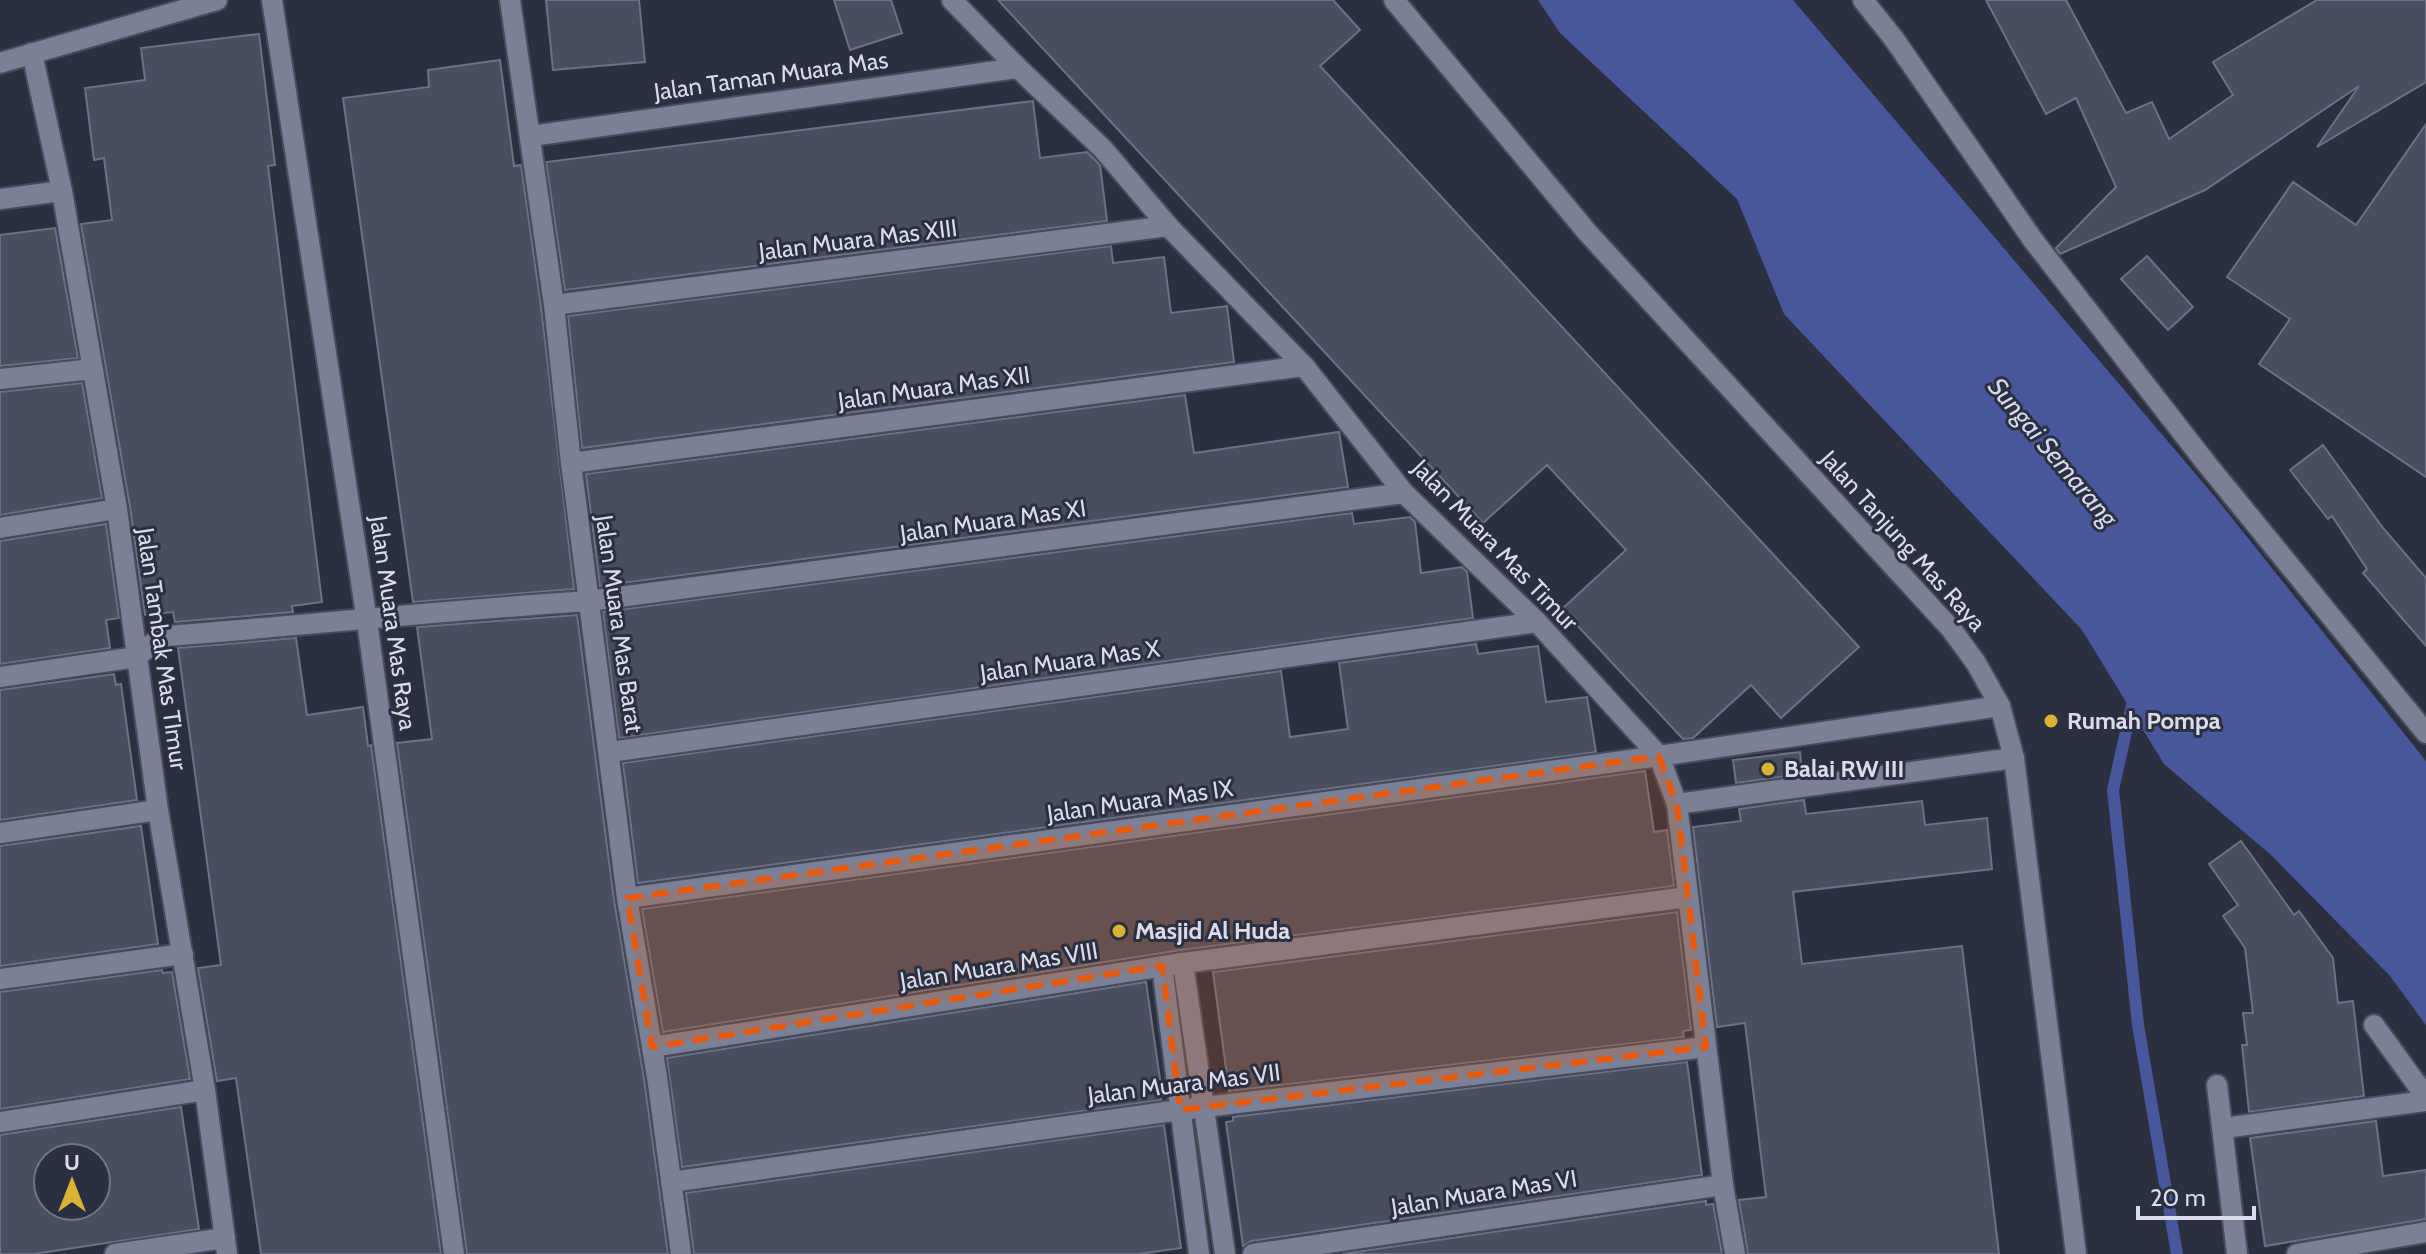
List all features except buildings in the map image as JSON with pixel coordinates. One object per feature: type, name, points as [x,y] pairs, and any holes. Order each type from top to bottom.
[{"type":"street","points":[[0,63],[217,0]]},
{"type":"street","name":"Jalan Muara Mas Raya","points":[[272,0],[367,621],[454,1254]]},
{"type":"street","name":"Jalan Muara Mas Barat","points":[[510,0],[554,305],[571,463],[627,898],[681,1254]]},
{"type":"street","name":"Jalan Muara Mas Timur","points":[[952,0],[1103,149],[1168,226],[1304,366],[1404,493],[1537,622],[1659,756],[1677,804],[1723,1185],[1735,1254]]},
{"type":"street","name":"Jalan Tanjung Mas Raya","points":[[1394,0],[1587,232],[1952,630],[1976,663],[2000,706],[2014,758],[2076,1254]]},
{"type":"street","points":[[1863,0],[2033,240],[2206,463],[2426,733]]},
{"type":"street","name":"Jalan Tambak Mas TImur","points":[[32,53],[62,191],[117,509],[158,810],[205,1090],[226,1246]]},
{"type":"street","name":"Jalan Taman Muara Mas","points":[[531,136],[1018,68]]},
{"type":"street","points":[[0,199],[62,191]]},
{"type":"street","name":"Jalan Muara Mas XIII","points":[[554,305],[1168,226]]},
{"type":"street","name":"Jalan Muara Mas XII","points":[[571,463],[1304,366]]},
{"type":"street","points":[[0,379],[93,369]]},
{"type":"street","name":"Jalan Muara Mas XI","points":[[137,657],[153,643],[168,636],[589,601],[1404,493]]},
{"type":"street","points":[[0,528],[117,509]]},
{"type":"street","name":"Jalan Muara Mas X","points":[[610,752],[1537,622]]},
{"type":"street","points":[[0,677],[137,657]]},
{"type":"street","name":"Jalan Muara Mas IX","points":[[627,898],[2000,706]]},
{"type":"street","points":[[1677,804],[2014,758]]},
{"type":"street","points":[[0,833],[158,810]]},
{"type":"street","name":"Jalan Muara Mas VIII","points":[[652,1047],[1162,966],[1688,897]]},
{"type":"street","points":[[0,979],[183,954]]},
{"type":"street","points":[[1183,963],[1225,1254]]},
{"type":"street","points":[[1162,966],[1199,1254]]},
{"type":"street","points":[[2224,1128],[2426,1099],[2374,1025]]},
{"type":"street","name":"Jalan Muara Mas VII","points":[[671,1182],[1180,1110],[1706,1047]]},
{"type":"street","points":[[2217,1085],[2237,1254]]},
{"type":"street","points":[[0,1122],[205,1090]]},
{"type":"street","name":"Jalan Muara Mas VI","points":[[1253,1254],[1723,1185]]},
{"type":"street","points":[[2297,1254],[2426,1232]]},
{"type":"street","points":[[115,1254],[226,1246]]},
{"type":"highlighted area","points":[[1659,756],[1677,804],[1706,1047],[1180,1110],[1162,966],[652,1047],[627,898]]},
{"type":"water","name":"Sungai Semarang","points":[[1538,0],[1793,0],[2216,498],[2426,761],[2426,1025],[2390,976],[2271,855],[2164,764],[2082,630],[1784,314],[1737,199],[1560,33]]},
{"type":"waterway","points":[[2134,696],[2113,790],[2138,1025],[2177,1254]]},
{"type":"place","name":"Rumah Pompa","points":[[2051,721]]},
{"type":"place","name":"Balai RW III","points":[[1768,769]]},
{"type":"place","name":"Masjid Al Huda","points":[[1119,931]]}]
